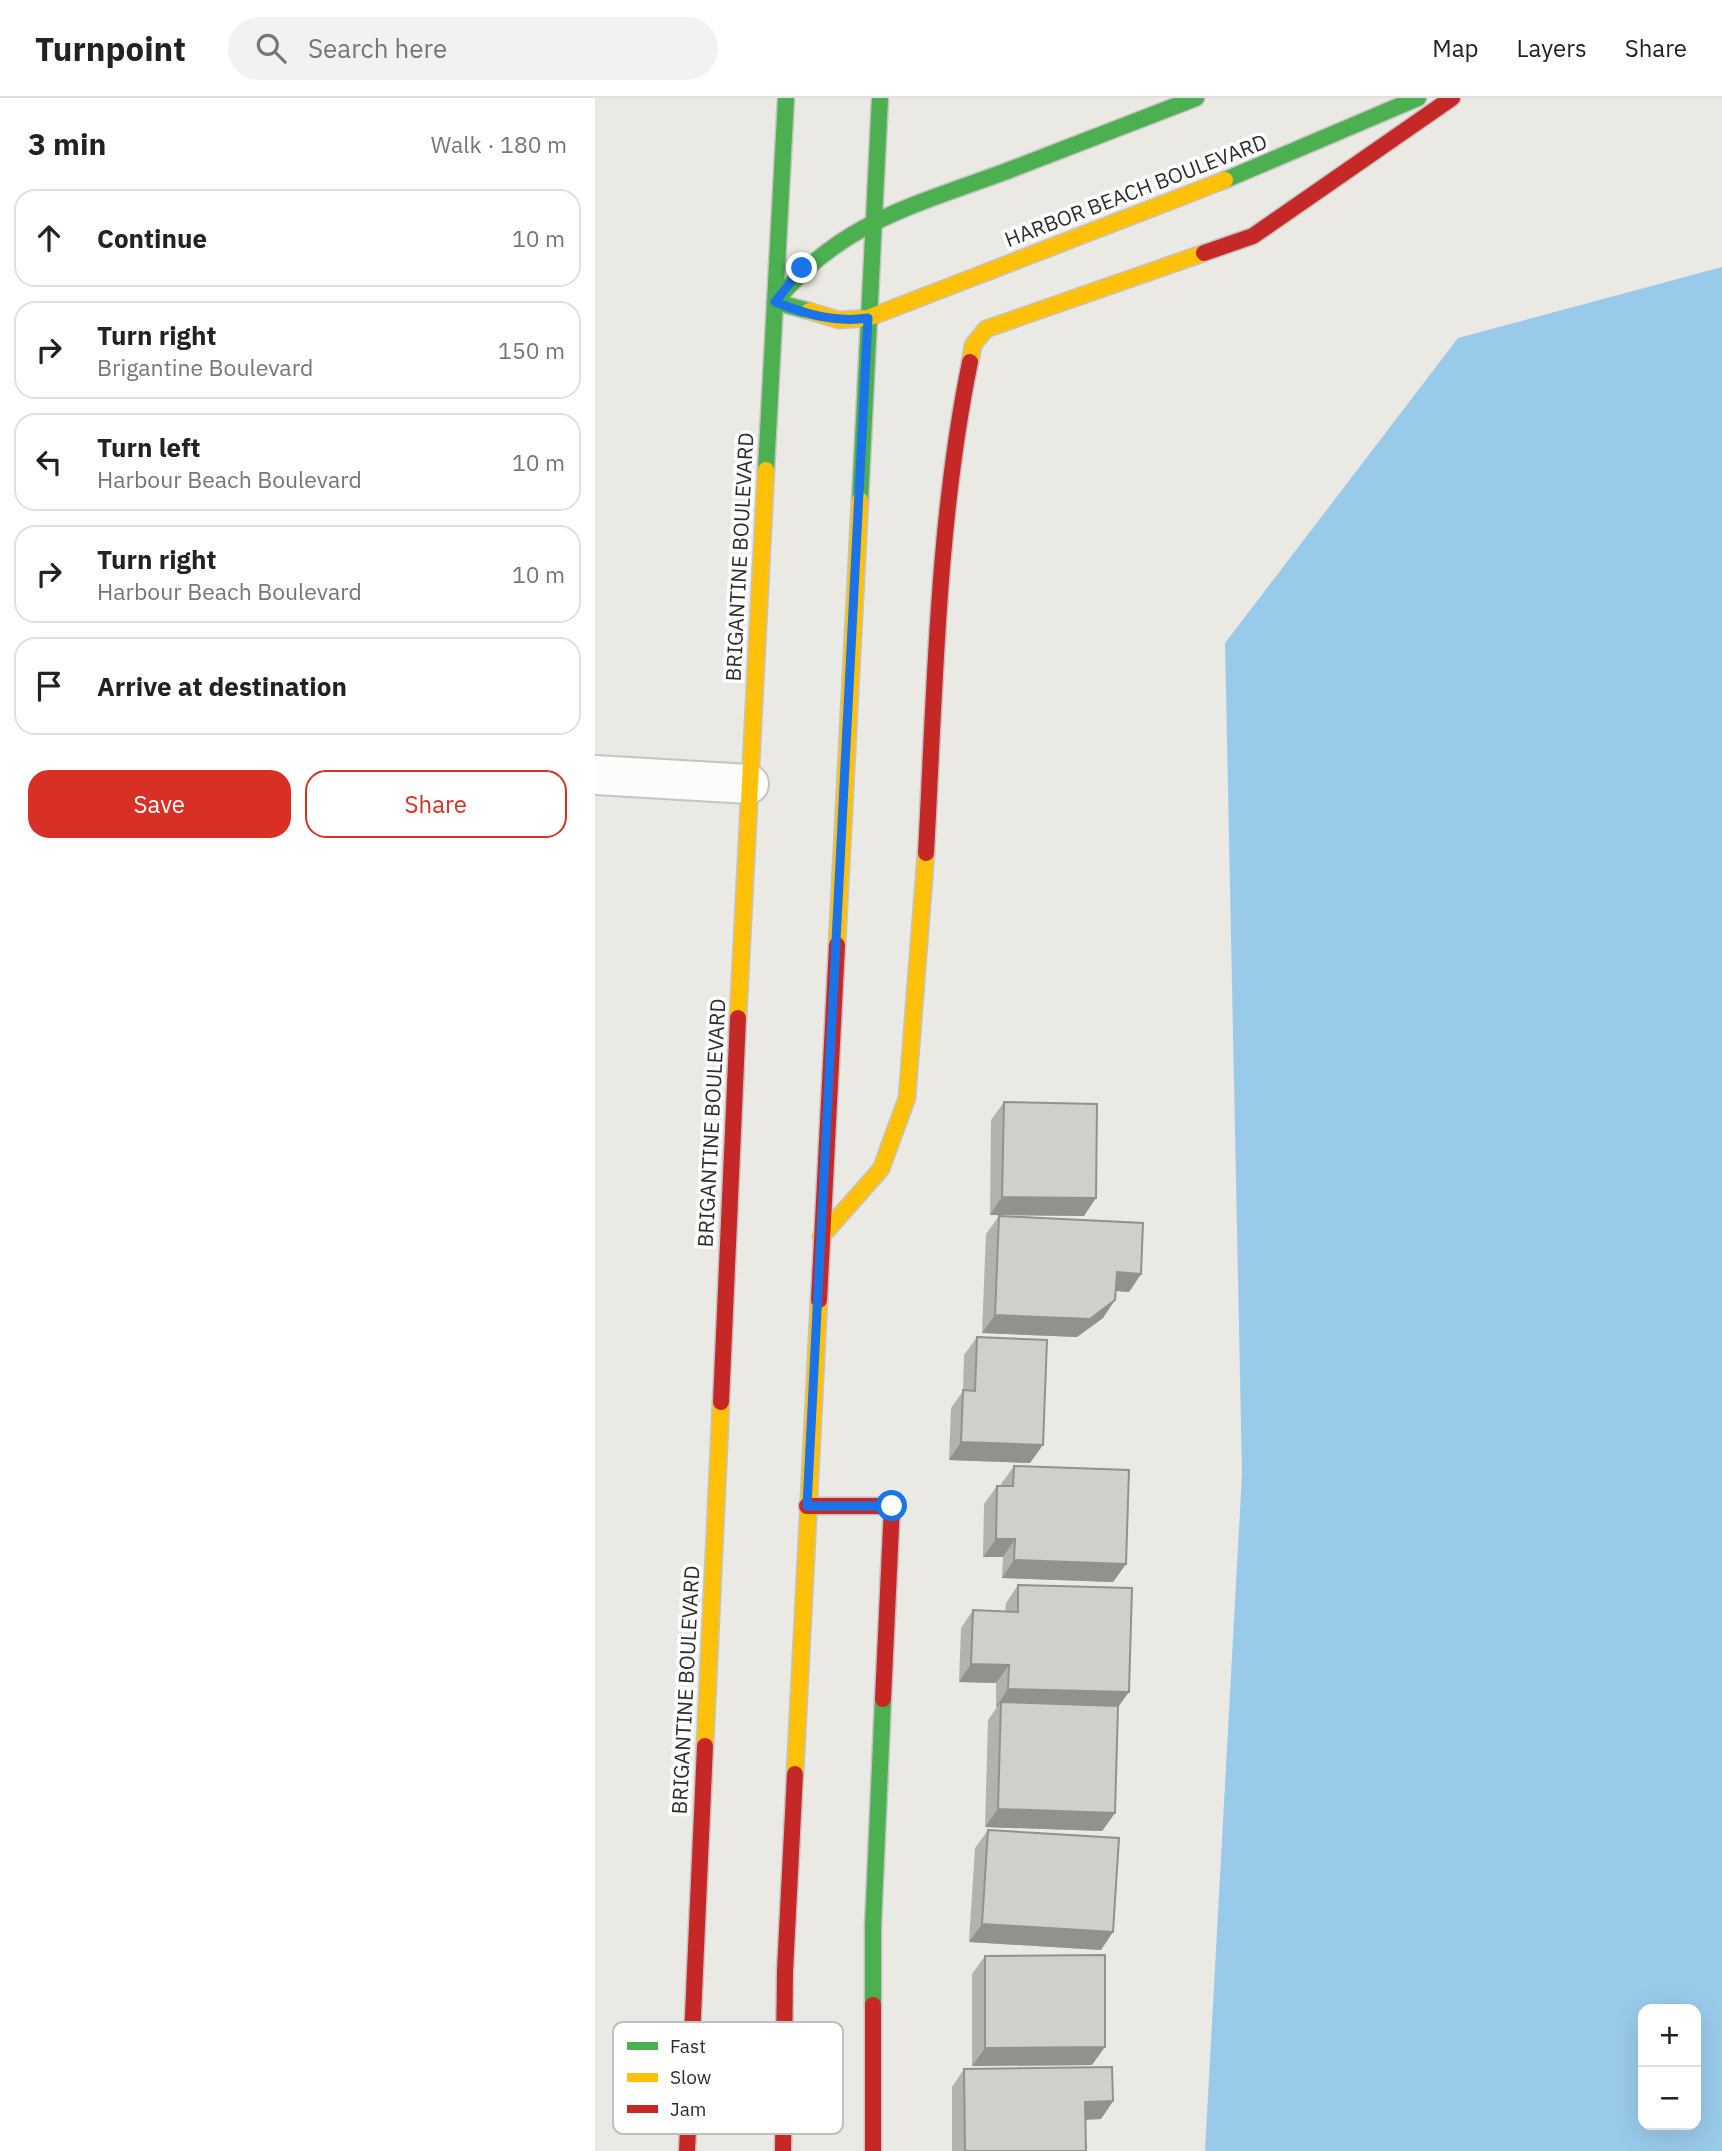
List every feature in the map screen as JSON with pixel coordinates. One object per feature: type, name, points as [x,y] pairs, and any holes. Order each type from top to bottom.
[{"type":"main road","name":"BRIGANTINE BOULEVARD","points":[[693,2022],[749,784],[786,98]]},
{"type":"main road","points":[[784,2022],[807,1506],[880,98]]},
{"type":"main road","points":[[775,302],[802,268],[843,237],[873,222],[1196,98]]},
{"type":"main road","name":"HARBOR BEACH BOULEVARD","points":[[775,302],[823,318],[868,318],[1255,168],[1418,98]]},
{"type":"main road","points":[[821,1237],[881,1169],[907,1098],[924,891],[940,596],[961,404],[973,345],[986,329],[1253,236],[1452,98]]},
{"type":"main road","points":[[807,1506],[892,1506],[873,1926],[873,2151]]},
{"type":"street","points":[[595,775],[749,784]]},
{"type":"water","points":[[1722,267],[1722,2151],[1205,2151],[1242,1474],[1225,643],[1458,338]]},
{"type":"building","points":[[1004,1102],[1097,1104],[1096,1198],[1002,1197]]},
{"type":"building","points":[[999,1216],[1143,1223],[1141,1274],[1117,1272],[1115,1300],[1090,1319],[995,1315]]},
{"type":"building","points":[[977,1337],[1047,1340],[1043,1445],[961,1442],[963,1390],[975,1391]]},
{"type":"building","points":[[1014,1466],[1129,1470],[1126,1564],[1014,1560],[1015,1539],[996,1539],[997,1486],[1013,1486]]},
{"type":"building","points":[[1018,1585],[1132,1588],[1129,1692],[1008,1689],[1009,1665],[971,1664],[973,1610],[1018,1612]]},
{"type":"building","points":[[1001,1702],[1118,1706],[1115,1813],[998,1809]]},
{"type":"building","points":[[988,1830],[1119,1838],[1113,1932],[982,1924]]},
{"type":"building","points":[[1105,1955],[1105,2047],[985,2048],[985,1956]]},
{"type":"building","points":[[1112,2067],[1113,2101],[1085,2102],[1086,2151],[965,2151],[964,2069]]},
{"type":"traffic: fast","points":[[766,470],[786,98]]},
{"type":"traffic: fast","points":[[860,500],[880,98]]},
{"type":"traffic: fast","points":[[809,311],[775,302],[800,275],[853,234],[910,206],[1196,98]]},
{"type":"traffic: fast","points":[[1225,180],[1418,98]]},
{"type":"traffic: fast","points":[[873,2005],[873,1926],[883,1699]]},
{"type":"traffic: slow","points":[[809,311],[839,320],[868,318],[1225,180]]},
{"type":"traffic: slow","points":[[970,362],[973,345],[986,329],[1204,253]]},
{"type":"traffic: slow","points":[[738,1018],[766,470]]},
{"type":"traffic: slow","points":[[837,945],[860,500]]},
{"type":"traffic: slow","points":[[821,1237],[881,1169],[907,1098],[926,853]]},
{"type":"traffic: slow","points":[[795,1774],[819,1300]]},
{"type":"traffic: slow","points":[[705,1746],[721,1402]]},
{"type":"traffic: jam","points":[[1204,253],[1253,236],[1452,98]]},
{"type":"traffic: jam","points":[[926,853],[944,545],[950,484],[970,362]]},
{"type":"traffic: jam","points":[[819,1300],[837,945]]},
{"type":"traffic: jam","points":[[721,1402],[738,1018]]},
{"type":"traffic: jam","points":[[807,1506],[892,1506],[883,1699]]},
{"type":"traffic: jam","points":[[693,2022],[705,1746]]},
{"type":"traffic: jam","points":[[784,2022],[795,1774]]},
{"type":"traffic: jam","points":[[873,2005],[873,2151]]},
{"type":"traffic: jam","points":[[687,2151],[688,2134]]},
{"type":"traffic: jam","points":[[783,2134],[783,2151]]},
{"type":"route","points":[[802,268],[775,302],[823,318],[868,318],[807,1506],[892,1506]]}]
